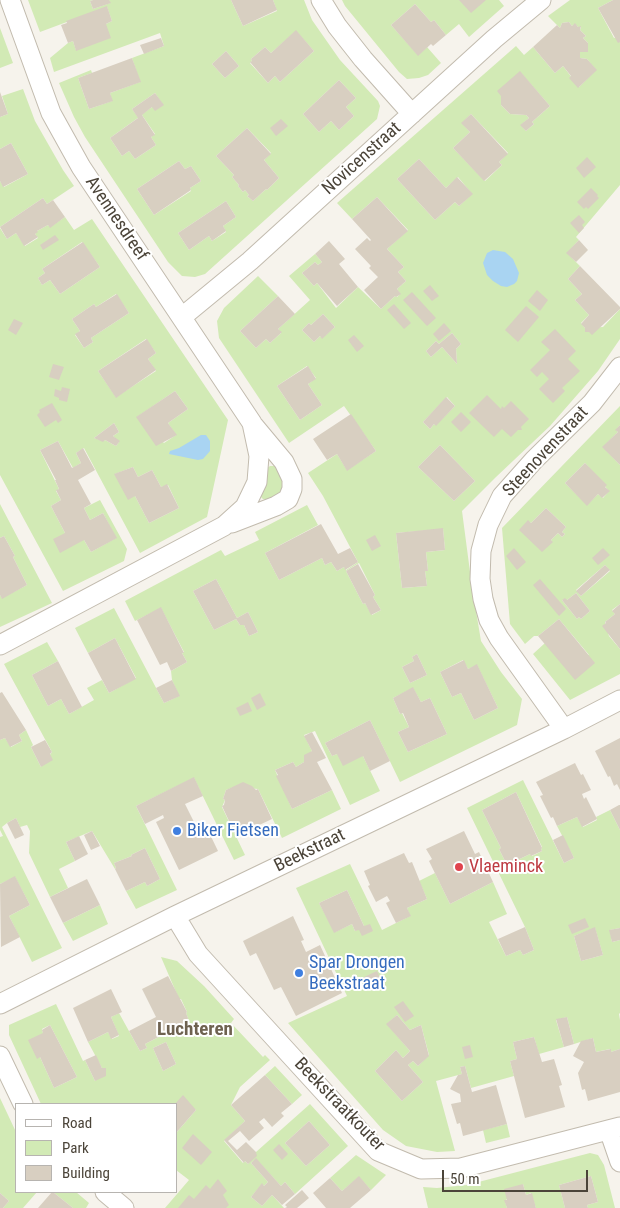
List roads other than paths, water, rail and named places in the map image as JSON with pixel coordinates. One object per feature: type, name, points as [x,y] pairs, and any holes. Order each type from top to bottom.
[{"type":"street","name":"Avennesdreef","points":[[0,645],[224,526],[276,506],[288,499],[292,490],[292,479],[284,462],[252,423],[81,167],[51,113],[10,0]]},
{"type":"street","points":[[322,0],[337,26],[363,59],[412,114]]},
{"type":"street","name":"Novicenstraat","points":[[182,317],[250,261],[494,39],[541,0]]},
{"type":"street","name":"Steenovenstraat","points":[[564,729],[489,620],[480,579],[481,551],[488,524],[502,496],[534,460],[592,403],[620,366]]},
{"type":"street","name":"Avennesdreef","points":[[224,526],[245,506],[257,482],[260,456],[252,423]]},
{"type":"street","name":"Beekstraat","points":[[0,1004],[175,916],[564,729],[620,700]]},
{"type":"street","name":"Beekstraatkouter","points":[[175,916],[198,954],[378,1151],[421,1168],[462,1168],[615,1128]]},
{"type":"street","points":[[0,1056],[23,1103]]},
{"type":"street","points":[[615,1128],[620,1162]]},
{"type":"street","points":[[106,1193],[124,1208]]},
{"type":"water","points":[[493,250],[505,252],[513,259],[519,273],[514,284],[507,287],[501,286],[487,275],[483,263],[487,253]]},
{"type":"water","points":[[201,435],[206,435],[210,441],[210,451],[203,459],[198,460],[169,454],[170,451]]},
{"type":"place","name":"Biker Fietsen","points":[[177,831]]},
{"type":"place","name":"Vlaeminck","points":[[459,867]]},
{"type":"place","name":"Spar Drongen Beekstraat","points":[[299,973]]},
{"type":"district","name":"Luchteren","points":[[195,1030]]}]
